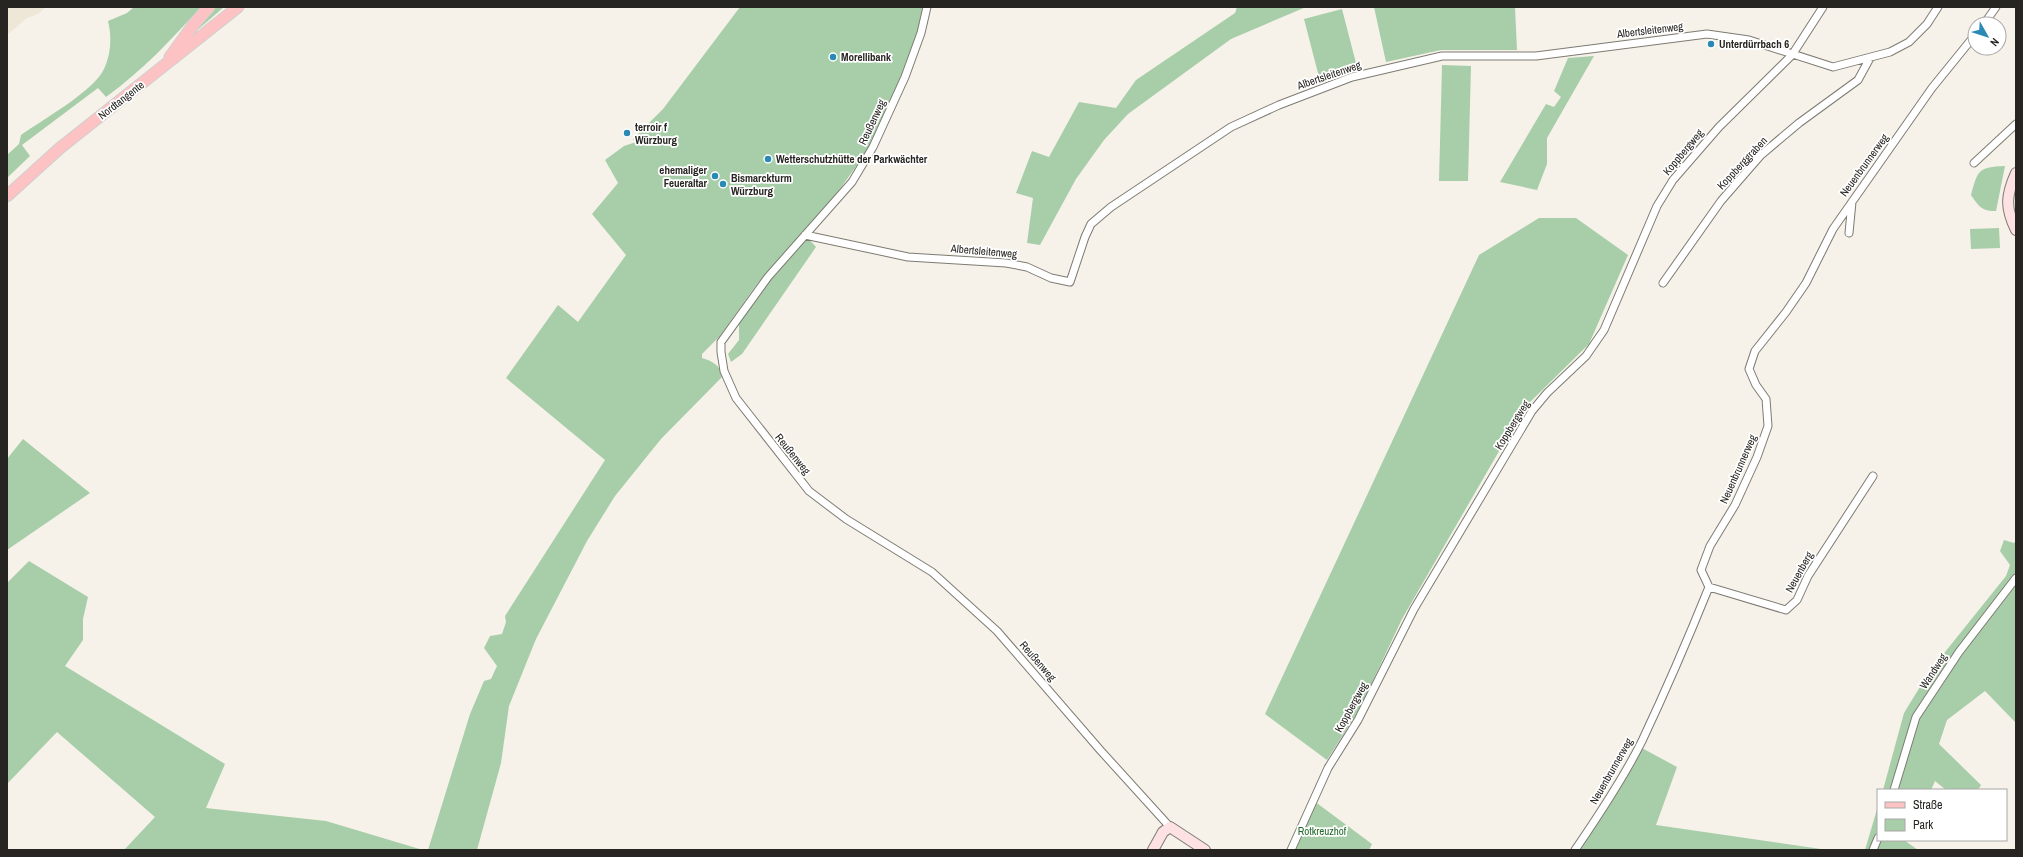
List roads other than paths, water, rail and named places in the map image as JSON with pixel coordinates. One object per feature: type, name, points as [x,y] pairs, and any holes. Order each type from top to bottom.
[{"type":"main road","points":[[162,68],[194,24],[209,7]]},
{"type":"main road","name":"Nordtangente","points":[[7,194],[41,164],[238,7]]},
{"type":"main road","points":[[7,204],[41,164]]},
{"type":"street","name":"Reußenweg","points":[[927,7],[921,33],[905,77],[873,147],[852,182],[768,277],[721,342],[724,371],[736,398],[809,491],[846,519],[932,572],[997,631],[1101,752],[1160,818],[1170,827]]},
{"type":"street","name":"Koppbergweg","points":[[1291,850],[1328,768],[1358,720],[1414,609],[1532,411],[1547,393],[1586,356],[1604,330],[1657,206],[1673,180],[1719,127],[1792,55],[1823,7]]},
{"type":"street","name":"Albertsleitenweg","points":[[805,235],[908,257],[1006,263],[1027,267],[1051,278],[1070,282],[1091,224],[1111,207],[1231,127],[1352,77],[1442,56],[1536,56],[1707,34],[1749,40],[1833,67],[1890,52],[1909,42],[1927,24],[1938,7]]},
{"type":"street","points":[[1990,16],[1996,7]]},
{"type":"street","name":"Neuenbrunnerweg","points":[[1575,850],[1608,800],[1641,742],[1686,644],[1710,587],[1701,570],[1705,558],[1710,546],[1735,505],[1758,457],[1768,426],[1766,399],[1756,385],[1749,369],[1755,351],[1786,312],[1806,283],[1833,229],[1852,200],[1932,88],[1967,45]]},
{"type":"street","name":"Koppberggraben","points":[[1663,283],[1721,200],[1761,155],[1799,123],[1858,80],[1870,58]]},
{"type":"street","points":[[1974,163],[2016,124]]},
{"type":"street","points":[[2016,173],[2007,197],[2009,214],[2016,230]]},
{"type":"street","points":[[1849,233],[1852,200]]},
{"type":"street","name":"Neuenberg","points":[[1710,587],[1760,604],[1786,610],[1797,600],[1808,576],[1873,476]]},
{"type":"street","name":"Wandweg","points":[[1894,789],[1916,717],[1959,652],[2016,578]]},
{"type":"street","points":[[1153,850],[1163,832],[1170,827],[1205,850]]},
{"type":"street","points":[[1873,850],[1877,840]]},
{"type":"place","name":"Unterdürrbach 6","points":[[1711,44]]},
{"type":"place","name":"Morellibank","points":[[833,57]]},
{"type":"place","name":"terroir f Würzburg","points":[[627,133]]},
{"type":"place","name":"Wetterschutzhütte der Parkwächter","points":[[768,159]]},
{"type":"place","name":"ehemaliger Feueraltar","points":[[715,176]]},
{"type":"place","name":"Bismarckturm Würzburg","points":[[723,184]]},
{"type":"park label","name":"Rotkreuzhof","points":[[1322,831]]}]
